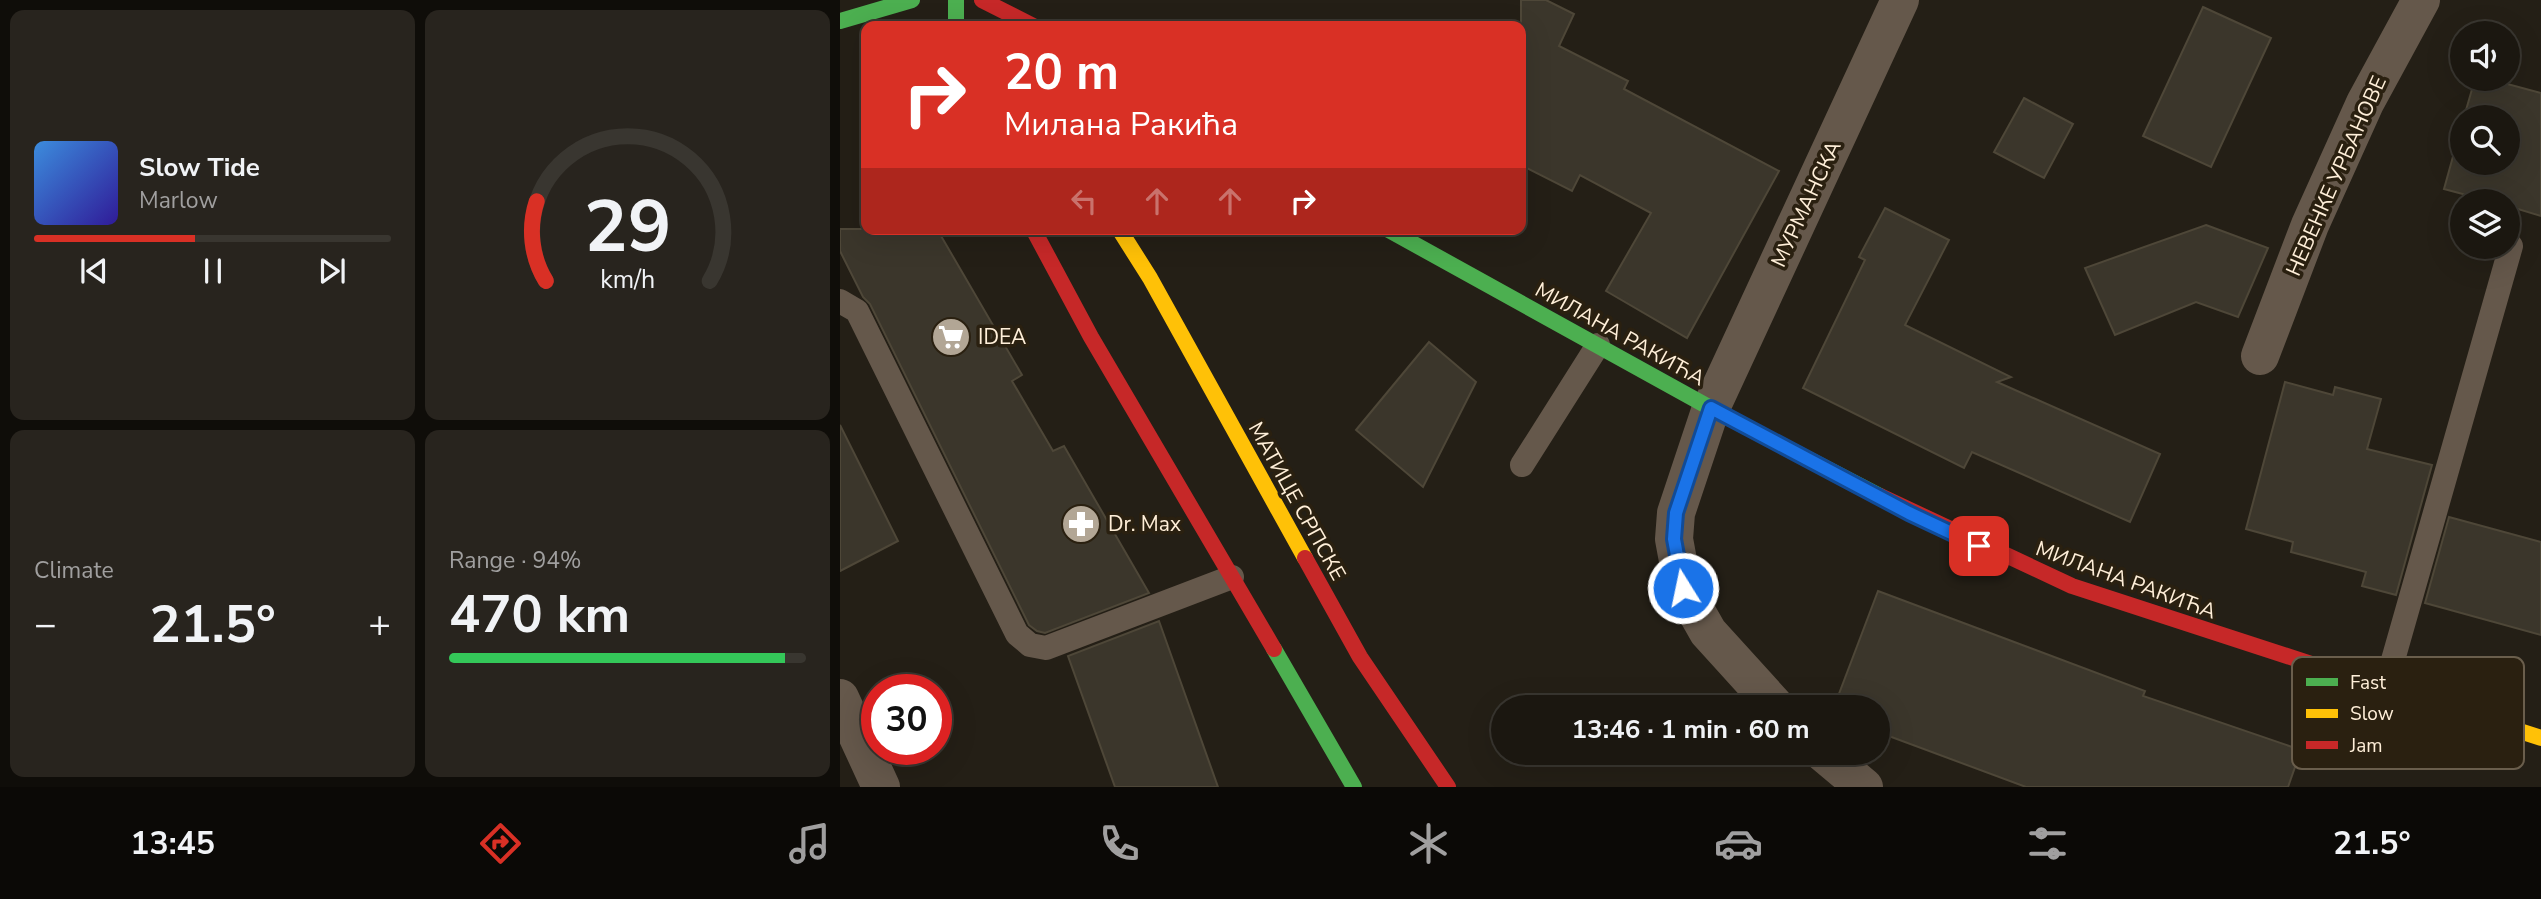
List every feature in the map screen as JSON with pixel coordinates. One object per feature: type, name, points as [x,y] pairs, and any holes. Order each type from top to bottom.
[{"type":"main road","points":[[840,21],[912,0]]},
{"type":"main road","points":[[956,0],[956,21]]},
{"type":"main road","points":[[962,0],[975,18]]},
{"type":"main road","points":[[982,0],[1024,21]]},
{"type":"main road","points":[[1037,235],[1091,337],[1354,787]]},
{"type":"main road","name":"МАТИЦЕ СРПСКЕ","points":[[1122,235],[1150,278],[1360,657],[1448,787]]},
{"type":"main road","name":"МИЛАНА РАКИЋА","points":[[1398,235],[1711,408],[1909,513],[2072,586],[2292,658]]},
{"type":"main road","name":"МИЛАНА РАКИЋА","points":[[2524,733],[2541,738]]},
{"type":"street","name":"МУРМАНСКА","points":[[1765,695],[1708,632],[1683,588],[1674,539],[1676,513],[1711,408],[1900,0]]},
{"type":"street","name":"НЕВЕНКЕ УРБАНОВЕ","points":[[2260,356],[2310,225],[2365,103],[2421,0]]},
{"type":"street","points":[[840,698],[881,787]]},
{"type":"street","points":[[1838,765],[1864,787]]},
{"type":"lane","points":[[2394,657],[2507,259]]},
{"type":"lane","points":[[840,301],[857,311],[1017,634],[1030,645],[1046,648],[1232,577]]},
{"type":"lane","points":[[1522,465],[1598,345]]},
{"type":"building","points":[[1521,0],[1546,0],[1574,14],[1559,46],[1628,81],[1624,89],[1779,171],[1687,338],[1606,291],[1651,213],[1580,175],[1572,191],[1526,168],[1526,21],[1521,21]]},
{"type":"building","points":[[2203,7],[2271,38],[2211,167],[2143,136]]},
{"type":"building","points":[[2520,87],[2541,93],[2541,216],[2520,210],[2520,189],[2444,189],[2450,167],[2450,175],[2520,175],[2520,105],[2467,105],[2472,91],[2520,91]]},
{"type":"building","points":[[2024,98],[2073,124],[2044,178],[1994,152]]},
{"type":"building","points":[[1885,208],[1949,240],[1905,325],[2011,377],[1997,382],[2160,454],[2130,522],[1972,452],[1964,468],[1803,388],[1865,260],[1859,257]]},
{"type":"building","points":[[2206,225],[2268,248],[2238,317],[2196,302],[2115,335],[2085,268]]},
{"type":"building","points":[[840,229],[861,229],[861,235],[940,235],[1022,375],[1012,381],[1053,451],[1064,446],[1149,593],[1045,633],[1029,625],[870,304],[863,297],[840,251]]},
{"type":"building","points":[[1429,342],[1476,382],[1423,487],[1356,430]]},
{"type":"building","points":[[2285,382],[2333,395],[2335,387],[2381,399],[2367,449],[2432,465],[2396,595],[2362,586],[2366,572],[2291,552],[2293,542],[2246,529]]},
{"type":"building","points":[[840,425],[898,541],[840,571]]},
{"type":"building","points":[[2449,517],[2541,542],[2541,635],[2425,603]]},
{"type":"building","points":[[1878,591],[2145,691],[2143,696],[2292,747],[2292,769],[2294,769],[2288,787],[2026,787],[1890,736],[1890,695],[1839,695]]},
{"type":"building","points":[[1159,621],[1218,787],[1115,787],[1068,656]]},
{"type":"traffic: fast","points":[[840,21],[912,0]]},
{"type":"traffic: fast","points":[[956,0],[956,21]]},
{"type":"traffic: fast","points":[[1398,235],[1725,416],[1880,496]]},
{"type":"traffic: fast","points":[[1274,649],[1354,787]]},
{"type":"traffic: slow","points":[[1123,235],[1150,278],[1305,558]]},
{"type":"traffic: slow","points":[[2524,733],[2541,738]]},
{"type":"traffic: jam","points":[[982,0],[1023,21]]},
{"type":"traffic: jam","points":[[1036,235],[1091,337],[1274,649]]},
{"type":"traffic: jam","points":[[1880,496],[2072,586],[2292,658]]},
{"type":"traffic: jam","points":[[1305,558],[1360,657],[1448,787]]},
{"type":"place","name":"IDEA","points":[[951,337]]},
{"type":"place","name":"Dr. Max","points":[[1081,524]]},
{"type":"route","points":[[1683,588],[1674,539],[1676,513],[1711,408],[1909,513],[1979,546]]}]
